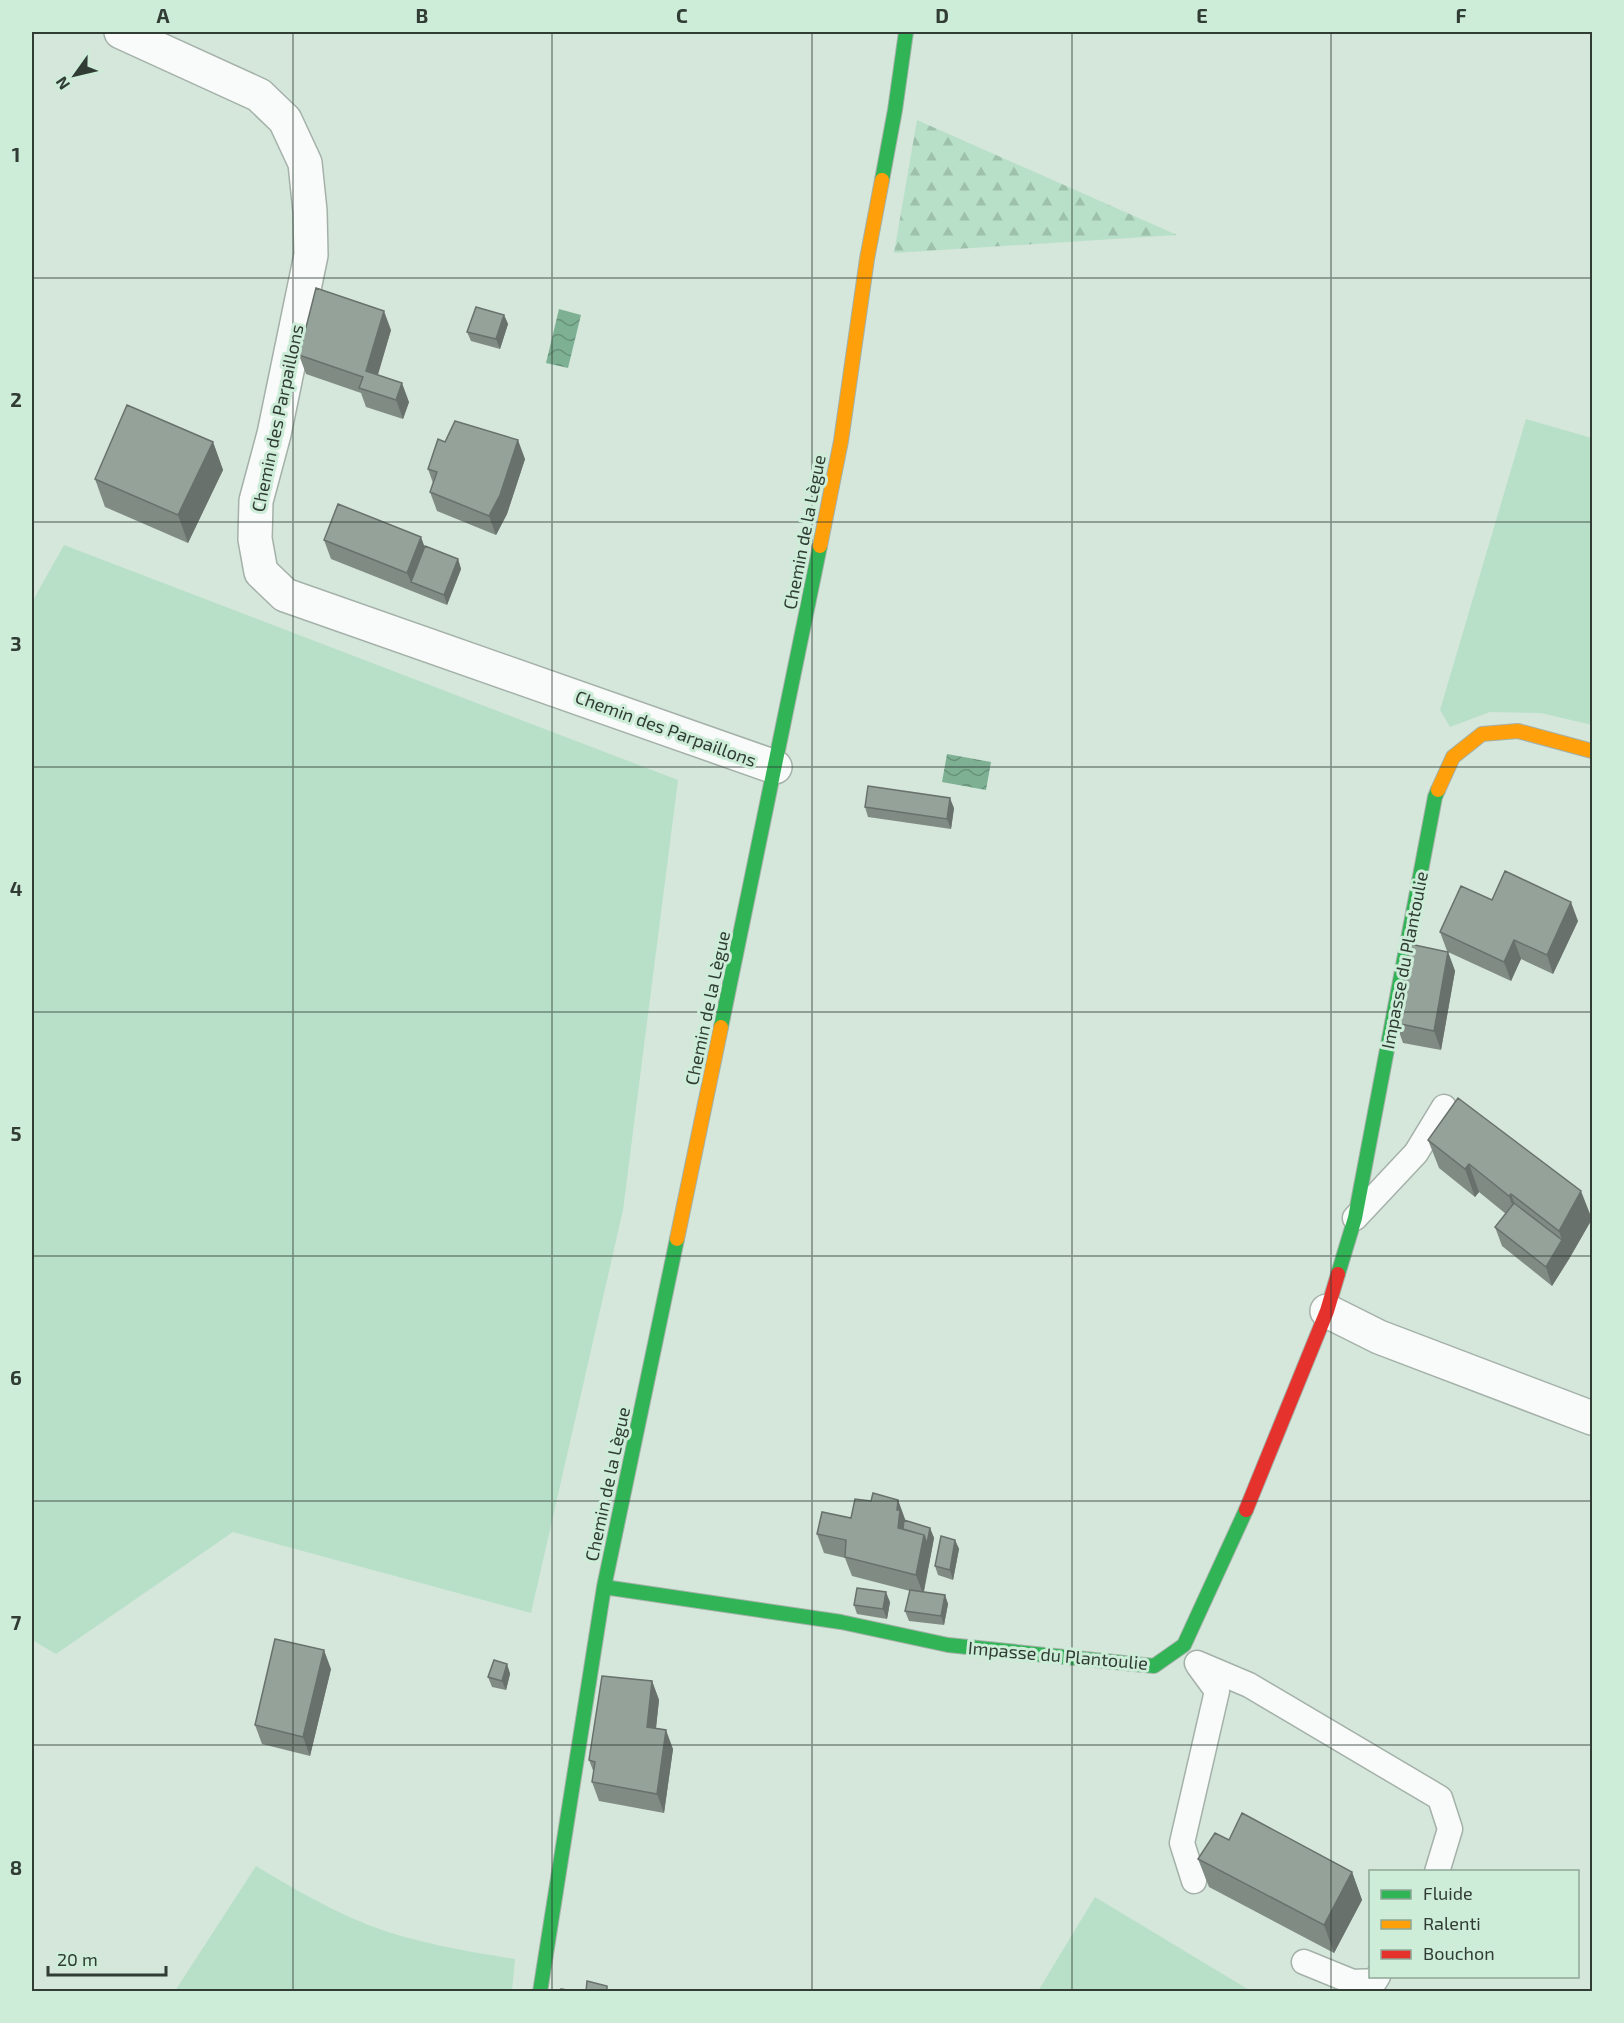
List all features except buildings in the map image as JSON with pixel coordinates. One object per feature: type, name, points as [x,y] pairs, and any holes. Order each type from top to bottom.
[{"type":"street","name":"Chemin des Parpaillons","points":[[121,32],[259,95],[285,120],[305,163],[311,255],[274,434],[256,501],[255,539],[261,572],[285,595],[775,767]]},
{"type":"street","name":"Chemin de la Lègue","points":[[540,1992],[604,1587],[841,441],[867,259],[895,110],[906,32]]},
{"type":"street","name":"Impasse du Plantoulie","points":[[604,1587],[841,1622],[948,1645],[1154,1666],[1190,1654],[1327,1311],[1355,1218],[1436,797],[1453,757],[1482,734],[1518,732],[1593,751]]},
{"type":"street","points":[[1327,1311],[1379,1337],[1593,1418]]},
{"type":"lane","points":[[1355,1218],[1416,1153],[1444,1107]]},
{"type":"lane","points":[[1190,1654],[1250,1685],[1440,1798],[1450,1829],[1438,1870]]},
{"type":"lane","points":[[1190,1654],[1217,1690],[1182,1843],[1194,1881]]},
{"type":"lane","points":[[1304,1962],[1353,1982],[1375,1982],[1377,1978]]},
{"type":"green space","points":[[917,120],[1177,235],[894,253]]},
{"type":"green space","points":[[1526,419],[1592,438],[1592,725],[1541,713],[1490,712],[1450,727],[1440,710]]},
{"type":"green space","points":[[64,545],[678,780],[623,1210],[531,1613],[233,1532],[56,1654],[32,1640],[32,602]]},
{"type":"green space","points":[[256,1866],[324,1905],[384,1931],[440,1946],[515,1959],[512,1991],[175,1991]]},
{"type":"green space","points":[[1095,1897],[1251,1991],[1038,1991]]},
{"type":"water","points":[[559,309],[581,315],[568,368],[546,363]]},
{"type":"water","points":[[947,754],[991,762],[986,790],[942,782]]},
{"type":"traffic: fast","points":[[882,180],[906,32]]},
{"type":"traffic: fast","points":[[721,1027],[820,546]]},
{"type":"traffic: fast","points":[[1338,1274],[1355,1218],[1438,790]]},
{"type":"traffic: fast","points":[[540,1992],[604,1587],[677,1239]]},
{"type":"traffic: fast","points":[[604,1587],[841,1622],[948,1645],[1154,1666],[1184,1645],[1246,1510]]},
{"type":"traffic: slow","points":[[820,546],[841,441],[867,259],[882,180]]},
{"type":"traffic: slow","points":[[1438,790],[1453,757],[1482,734],[1518,731],[1592,751]]},
{"type":"traffic: slow","points":[[677,1239],[721,1027]]},
{"type":"traffic: jam","points":[[1246,1510],[1327,1311],[1338,1274]]}]
